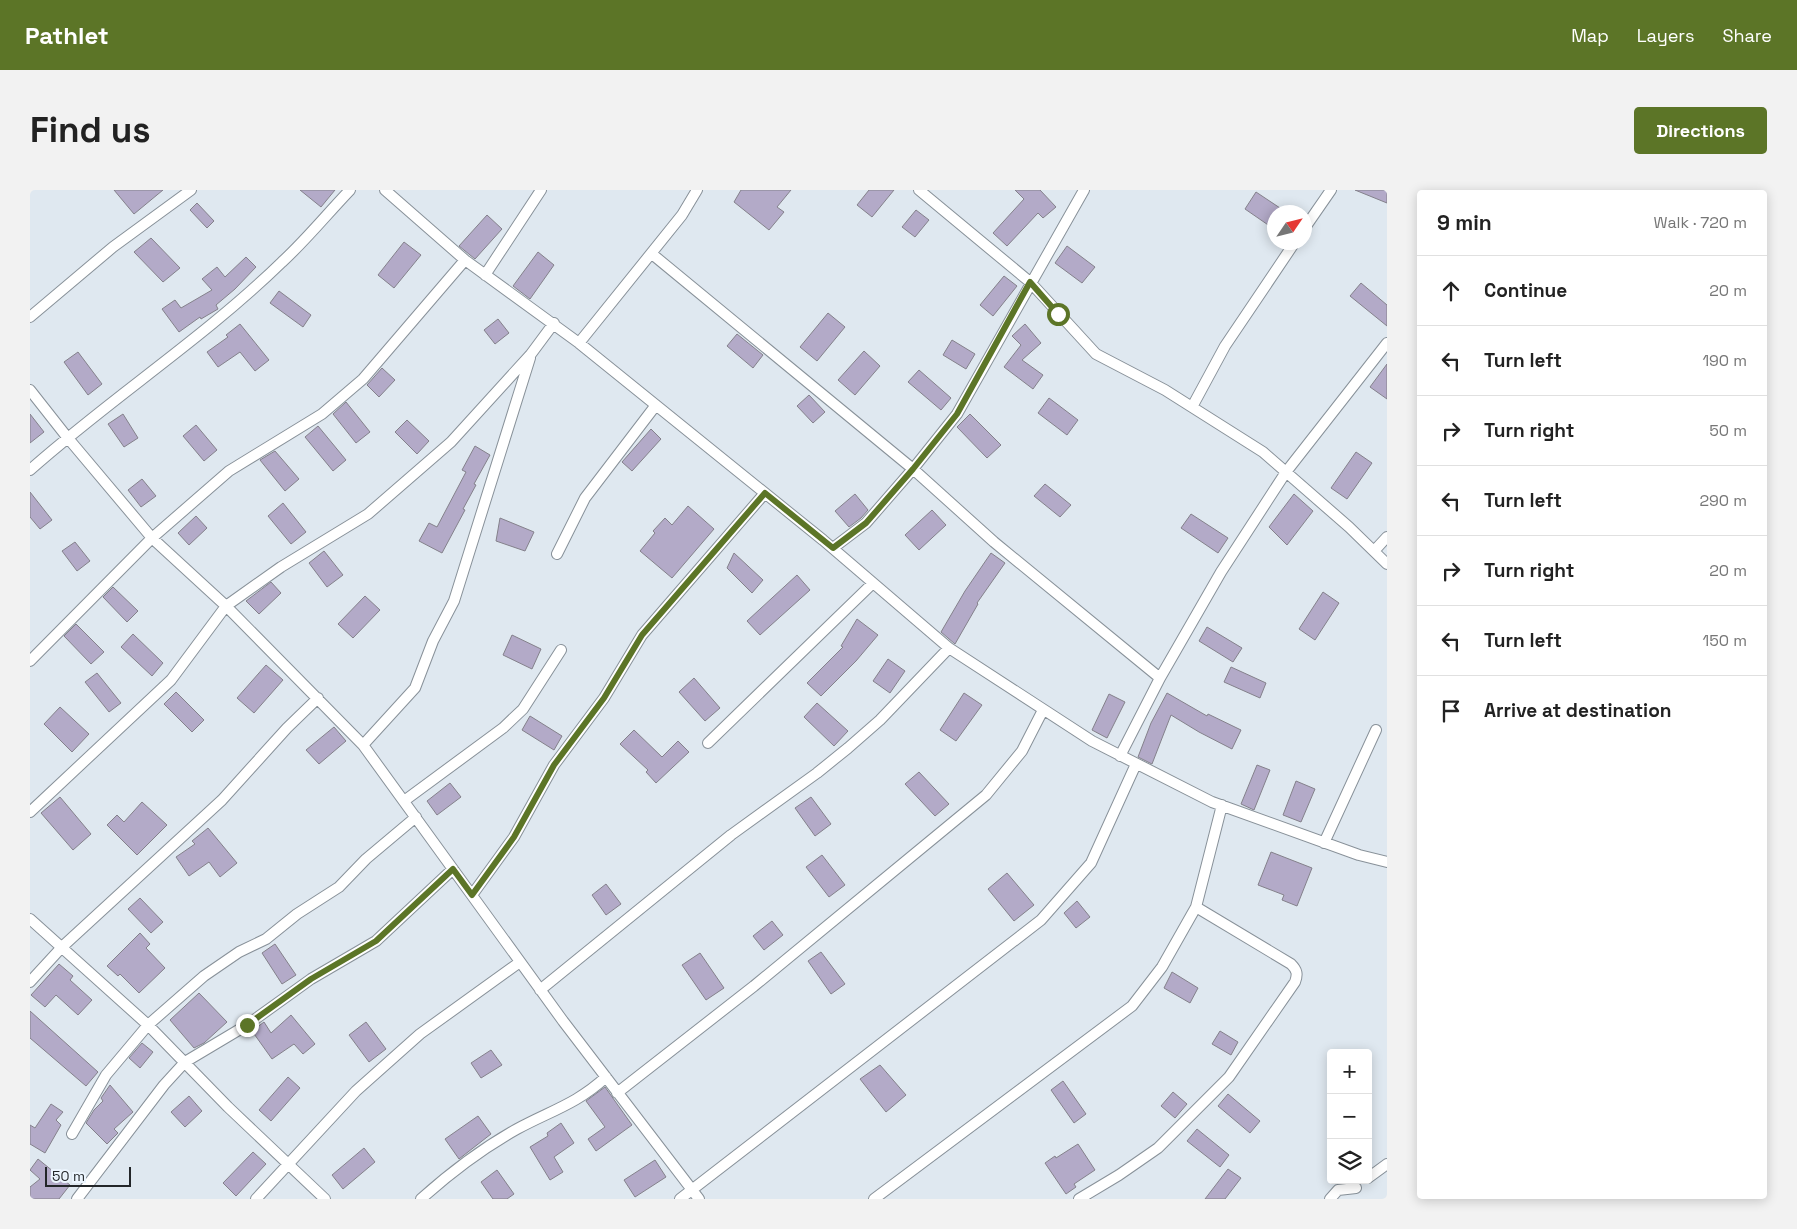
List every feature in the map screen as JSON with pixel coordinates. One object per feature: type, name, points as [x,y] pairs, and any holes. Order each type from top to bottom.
[{"type":"street","points":[[30,317],[113,247],[191,190]]},
{"type":"street","points":[[30,470],[66,437],[209,326],[283,262],[350,190]]},
{"type":"street","points":[[385,190],[465,260],[554,323],[656,404],[833,548],[949,648],[1092,741],[1136,764],[1222,806],[1359,855],[1387,862]]},
{"type":"street","points":[[485,275],[541,190]]},
{"type":"street","points":[[579,343],[652,254],[682,215],[697,190]]},
{"type":"street","points":[[919,190],[1030,282],[1096,354],[1165,390],[1263,452],[1349,526],[1387,564]]},
{"type":"street","points":[[833,548],[866,523],[957,414],[1030,282],[1084,190]]},
{"type":"street","points":[[1312,217],[1331,190]]},
{"type":"street","points":[[1192,407],[1225,346],[1290,250]]},
{"type":"street","points":[[652,254],[913,469],[994,542],[1160,678]]},
{"type":"street","points":[[30,661],[152,538],[229,471],[322,414],[363,379],[465,260]]},
{"type":"street","points":[[30,812],[171,680],[226,606],[281,567],[368,514],[451,442],[531,354],[554,323]]},
{"type":"street","points":[[1120,756],[1160,678],[1221,572],[1286,472],[1387,343]]},
{"type":"street","points":[[364,745],[415,688],[433,641],[454,601],[531,354]]},
{"type":"street","points":[[30,390],[66,437],[152,538],[226,606],[364,745],[540,990],[696,1195]]},
{"type":"street","points":[[557,554],[585,498],[656,404]]},
{"type":"street","points":[[472,895],[514,837],[554,765],[604,698],[642,635],[765,493]]},
{"type":"street","points":[[1374,551],[1387,537]]},
{"type":"street","points":[[708,743],[873,583]]},
{"type":"street","points":[[540,990],[731,834],[817,774],[880,720],[949,648]]},
{"type":"street","points":[[404,801],[510,721],[522,709],[561,650]]},
{"type":"street","points":[[30,982],[62,947],[222,800],[287,728],[318,698]]},
{"type":"street","points":[[618,1093],[754,986],[986,795],[1022,751],[1043,710]]},
{"type":"street","points":[[1324,842],[1376,730]]},
{"type":"street","points":[[680,1199],[696,1195],[1041,920],[1091,863],[1136,764]]},
{"type":"street","points":[[874,1199],[1132,1006],[1162,967],[1196,907],[1222,806]]},
{"type":"street","points":[[72,1134],[106,1075],[148,1025],[204,976],[239,952],[266,939],[297,914],[339,887],[366,859],[416,817]]},
{"type":"street","points":[[77,1199],[164,1085],[185,1062],[247,1025],[311,979],[376,941],[453,869]]},
{"type":"street","points":[[1079,1199],[1119,1175],[1158,1148],[1229,1077],[1295,982],[1296,969],[1291,964],[1196,907]]},
{"type":"street","points":[[30,919],[148,1025],[228,1107],[325,1199]]},
{"type":"street","points":[[256,1199],[356,1091],[420,1034],[520,962]]},
{"type":"street","points":[[421,1199],[473,1158],[516,1130],[578,1100],[591,1092],[606,1077]]},
{"type":"street","points":[[1372,1175],[1387,1164]]},
{"type":"street","points":[[1330,1199],[1338,1190],[1356,1188],[1360,1184]]},
{"type":"street","points":[[1356,1188],[1356,1199]]},
{"type":"building","points":[[114,190],[163,190],[134,214]]},
{"type":"building","points":[[300,190],[335,190],[321,207]]},
{"type":"building","points":[[741,190],[791,190],[777,207],[784,212],[769,230],[734,202]]},
{"type":"building","points":[[869,190],[894,190],[872,217],[857,205]]},
{"type":"building","points":[[1015,190],[1040,190],[1056,207],[1043,218],[1038,213],[1007,246],[993,233],[1024,199]]},
{"type":"building","points":[[1355,190],[1387,190],[1387,203]]},
{"type":"building","points":[[1256,192],[1276,205],[1267,205],[1267,224],[1245,209]]},
{"type":"building","points":[[197,203],[214,221],[207,228],[190,210]]},
{"type":"building","points":[[916,210],[929,220],[915,237],[902,227]]},
{"type":"building","points":[[487,215],[502,229],[475,259],[459,246]]},
{"type":"building","points":[[151,238],[180,268],[163,282],[134,252]]},
{"type":"building","points":[[404,242],[421,255],[394,288],[378,275]]},
{"type":"building","points":[[1067,246],[1095,267],[1082,283],[1055,263]]},
{"type":"building","points":[[538,252],[554,265],[530,299],[513,286]]},
{"type":"building","points":[[246,257],[256,267],[216,305],[218,309],[201,319],[200,317],[179,332],[162,309],[175,300],[181,308],[212,290],[202,279],[217,267],[225,277]]},
{"type":"building","points":[[1004,276],[1017,286],[993,316],[980,305]]},
{"type":"building","points":[[1361,283],[1387,305],[1387,326],[1350,296]]},
{"type":"building","points":[[279,291],[311,315],[303,327],[270,303]]},
{"type":"building","points":[[828,313],[845,327],[817,361],[800,347]]},
{"type":"building","points":[[498,319],[509,333],[495,344],[484,330]]},
{"type":"building","points":[[240,324],[269,360],[255,371],[240,352],[218,367],[207,352],[228,337],[226,335]]},
{"type":"building","points":[[1025,324],[1041,343],[1022,360],[1043,375],[1033,389],[1004,367],[1021,345],[1012,336]]},
{"type":"building","points":[[737,334],[763,355],[753,368],[727,346]]},
{"type":"building","points":[[952,340],[975,354],[966,369],[943,355]]},
{"type":"building","points":[[864,351],[880,366],[855,395],[838,380]]},
{"type":"building","points":[[78,352],[102,384],[88,395],[64,362]]},
{"type":"building","points":[[1387,364],[1387,399],[1370,387]]},
{"type":"building","points":[[382,368],[395,380],[379,397],[367,385]]},
{"type":"building","points":[[919,370],[951,398],[941,410],[908,382]]},
{"type":"building","points":[[809,395],[825,412],[813,423],[797,406]]},
{"type":"building","points":[[1049,398],[1078,420],[1067,435],[1038,413]]},
{"type":"building","points":[[346,402],[370,432],[356,443],[333,414]]},
{"type":"building","points":[[30,414],[44,432],[30,443]]},
{"type":"building","points":[[123,414],[138,438],[124,447],[108,424]]},
{"type":"building","points":[[970,414],[1001,445],[987,458],[957,427]]},
{"type":"building","points":[[407,420],[429,441],[417,454],[395,432]]},
{"type":"building","points":[[196,425],[217,450],[204,461],[183,436]]},
{"type":"building","points":[[318,426],[346,460],[333,471],[305,437]]},
{"type":"building","points":[[651,429],[661,439],[632,471],[622,462]]},
{"type":"building","points":[[475,446],[490,455],[474,484],[476,485],[463,509],[465,510],[442,553],[419,541],[429,523],[437,527],[466,472],[462,470]]},
{"type":"building","points":[[275,451],[299,479],[285,491],[260,460]]},
{"type":"building","points":[[1356,452],[1372,463],[1347,499],[1331,488]]},
{"type":"building","points":[[142,479],[156,496],[141,507],[128,490]]},
{"type":"building","points":[[1045,484],[1071,505],[1060,517],[1034,496]]},
{"type":"building","points":[[30,492],[52,520],[40,529],[30,517]]},
{"type":"building","points":[[855,494],[868,510],[849,527],[835,511]]},
{"type":"building","points":[[1294,494],[1313,511],[1287,545],[1269,527]]},
{"type":"building","points":[[283,503],[306,532],[291,544],[268,516]]},
{"type":"building","points":[[688,506],[714,529],[672,578],[640,551],[655,533],[653,531],[665,518],[672,525]]},
{"type":"building","points":[[932,510],[946,525],[919,550],[905,535]]},
{"type":"building","points":[[1191,514],[1228,538],[1218,553],[1181,528]]},
{"type":"building","points":[[196,516],[207,528],[189,545],[178,533]]},
{"type":"building","points":[[500,518],[534,532],[525,551],[496,541]]},
{"type":"building","points":[[75,542],[90,561],[77,571],[62,551]]},
{"type":"building","points":[[324,551],[343,575],[327,587],[309,563]]},
{"type":"building","points":[[734,553],[763,580],[752,593],[727,568]]},
{"type":"building","points":[[991,553],[1005,563],[977,603],[955,644],[941,632],[965,591]]},
{"type":"building","points":[[797,575],[810,590],[760,635],[747,621]]},
{"type":"building","points":[[271,582],[281,593],[259,614],[246,601]]},
{"type":"building","points":[[113,587],[138,611],[127,622],[103,597]]},
{"type":"building","points":[[1323,592],[1339,603],[1315,640],[1299,629]]},
{"type":"building","points":[[365,596],[380,610],[353,638],[338,624]]},
{"type":"building","points":[[857,619],[878,635],[856,661],[821,696],[807,683],[843,647],[841,646]]},
{"type":"building","points":[[76,624],[104,652],[91,664],[64,636]]},
{"type":"building","points":[[1207,627],[1242,648],[1233,662],[1199,641]]},
{"type":"building","points":[[133,634],[163,663],[152,676],[121,647]]},
{"type":"building","points":[[512,635],[541,649],[532,669],[503,655]]},
{"type":"building","points":[[888,659],[905,671],[890,693],[873,681]]},
{"type":"building","points":[[266,665],[283,680],[254,713],[237,698]]},
{"type":"building","points":[[1231,667],[1266,683],[1260,698],[1224,682]]},
{"type":"building","points":[[97,673],[121,703],[109,712],[85,682]]},
{"type":"building","points":[[694,678],[720,708],[705,721],[679,692]]},
{"type":"building","points":[[176,692],[204,720],[192,732],[164,704]]},
{"type":"building","points":[[964,693],[982,705],[956,741],[940,730]]},
{"type":"building","points":[[1167,693],[1207,716],[1208,714],[1241,730],[1232,749],[1171,715],[1152,764],[1138,757],[1151,723]]},
{"type":"building","points":[[1109,694],[1125,702],[1107,738],[1092,730]]},
{"type":"building","points":[[817,703],[848,731],[834,746],[804,717]]},
{"type":"building","points":[[60,707],[89,734],[72,752],[44,724]]},
{"type":"building","points":[[530,716],[562,736],[554,750],[522,730]]},
{"type":"building","points":[[334,727],[346,741],[319,764],[306,750]]},
{"type":"building","points":[[634,730],[662,757],[678,741],[689,752],[656,783],[646,772],[648,770],[620,744]]},
{"type":"building","points":[[1257,765],[1270,770],[1254,810],[1241,804]]},
{"type":"building","points":[[919,772],[949,804],[935,816],[905,784]]},
{"type":"building","points":[[1296,781],[1315,789],[1301,822],[1283,815]]},
{"type":"building","points":[[450,783],[461,797],[437,815],[427,801]]},
{"type":"building","points":[[60,797],[91,834],[73,850],[41,813]]},
{"type":"building","points":[[811,797],[831,824],[815,836],[795,808]]},
{"type":"building","points":[[142,802],[167,825],[137,855],[107,825],[117,815],[124,822]]},
{"type":"building","points":[[208,828],[237,863],[220,877],[209,862],[189,876],[176,857],[195,844],[192,841]]},
{"type":"building","points":[[1271,852],[1312,868],[1297,906],[1282,900],[1284,895],[1258,885]]},
{"type":"building","points":[[822,855],[845,885],[829,897],[806,867]]},
{"type":"building","points":[[1007,873],[1034,905],[1014,921],[988,889]]},
{"type":"building","points":[[606,884],[621,904],[606,915],[592,895]]},
{"type":"building","points":[[140,898],[163,922],[151,933],[128,909]]},
{"type":"building","points":[[1077,901],[1090,917],[1076,928],[1064,913]]},
{"type":"building","points":[[772,921],[783,935],[764,950],[753,936]]},
{"type":"building","points":[[140,933],[150,944],[146,948],[165,968],[139,993],[120,974],[118,976],[107,966]]},
{"type":"building","points":[[275,944],[296,975],[282,984],[262,953]]},
{"type":"building","points":[[821,952],[845,984],[831,994],[808,961]]},
{"type":"building","points":[[700,953],[724,988],[706,1000],[682,965]]},
{"type":"building","points":[[59,964],[73,976],[70,980],[92,1000],[78,1015],[56,995],[45,1007],[31,995]]},
{"type":"building","points":[[1172,972],[1198,988],[1190,1003],[1164,988]]},
{"type":"building","points":[[199,993],[227,1022],[204,1043],[194,1048],[170,1020]]},
{"type":"building","points":[[30,1011],[98,1072],[86,1086],[30,1038]]},
{"type":"building","points":[[291,1015],[315,1044],[303,1054],[294,1044],[272,1059],[252,1031],[264,1022],[271,1033]]},
{"type":"building","points":[[366,1022],[386,1049],[369,1062],[349,1035]]},
{"type":"building","points":[[1220,1031],[1238,1042],[1231,1055],[1212,1044]]},
{"type":"building","points":[[142,1043],[153,1052],[140,1068],[129,1058]]},
{"type":"building","points":[[491,1050],[502,1065],[481,1078],[471,1063]]},
{"type":"building","points":[[880,1065],[906,1095],[886,1112],[860,1079]]},
{"type":"building","points":[[288,1077],[300,1088],[271,1121],[259,1110]]},
{"type":"building","points":[[1063,1081],[1086,1114],[1074,1123],[1051,1090]]},
{"type":"building","points":[[110,1085],[133,1112],[114,1129],[118,1133],[107,1144],[86,1123],[94,1110],[103,1101],[101,1098]]},
{"type":"building","points":[[605,1087],[632,1125],[596,1151],[588,1139],[605,1127],[586,1101]]},
{"type":"building","points":[[1173,1092],[1187,1104],[1175,1118],[1161,1106]]},
{"type":"building","points":[[1228,1094],[1260,1121],[1250,1133],[1218,1106]]},
{"type":"building","points":[[189,1096],[202,1111],[185,1127],[171,1112]]},
{"type":"building","points":[[51,1104],[63,1112],[56,1120],[61,1125],[45,1153],[30,1144],[30,1125],[35,1128]]},
{"type":"building","points":[[478,1116],[491,1134],[459,1159],[445,1139]]},
{"type":"building","points":[[561,1123],[574,1143],[554,1157],[563,1172],[550,1180],[530,1147],[548,1136],[547,1133]]},
{"type":"building","points":[[1197,1129],[1229,1155],[1220,1167],[1187,1141]]},
{"type":"building","points":[[1078,1144],[1095,1170],[1074,1184],[1076,1187],[1066,1194],[1045,1163]]},
{"type":"building","points":[[364,1148],[375,1162],[343,1189],[332,1175]]},
{"type":"building","points":[[253,1152],[266,1164],[236,1196],[223,1183]]},
{"type":"building","points":[[38,1159],[70,1185],[59,1199],[30,1199],[30,1187],[40,1179],[30,1170]]},
{"type":"building","points":[[655,1160],[666,1177],[635,1197],[624,1180]]},
{"type":"building","points":[[1228,1169],[1241,1178],[1225,1199],[1205,1199]]},
{"type":"building","points":[[497,1170],[514,1194],[507,1199],[493,1199],[481,1182]]},
{"type":"route","points":[[247,1025],[311,979],[376,941],[453,869],[472,895],[514,837],[554,765],[604,698],[642,635],[765,493],[833,548],[866,523],[957,414],[1030,282],[1058,314]]}]
